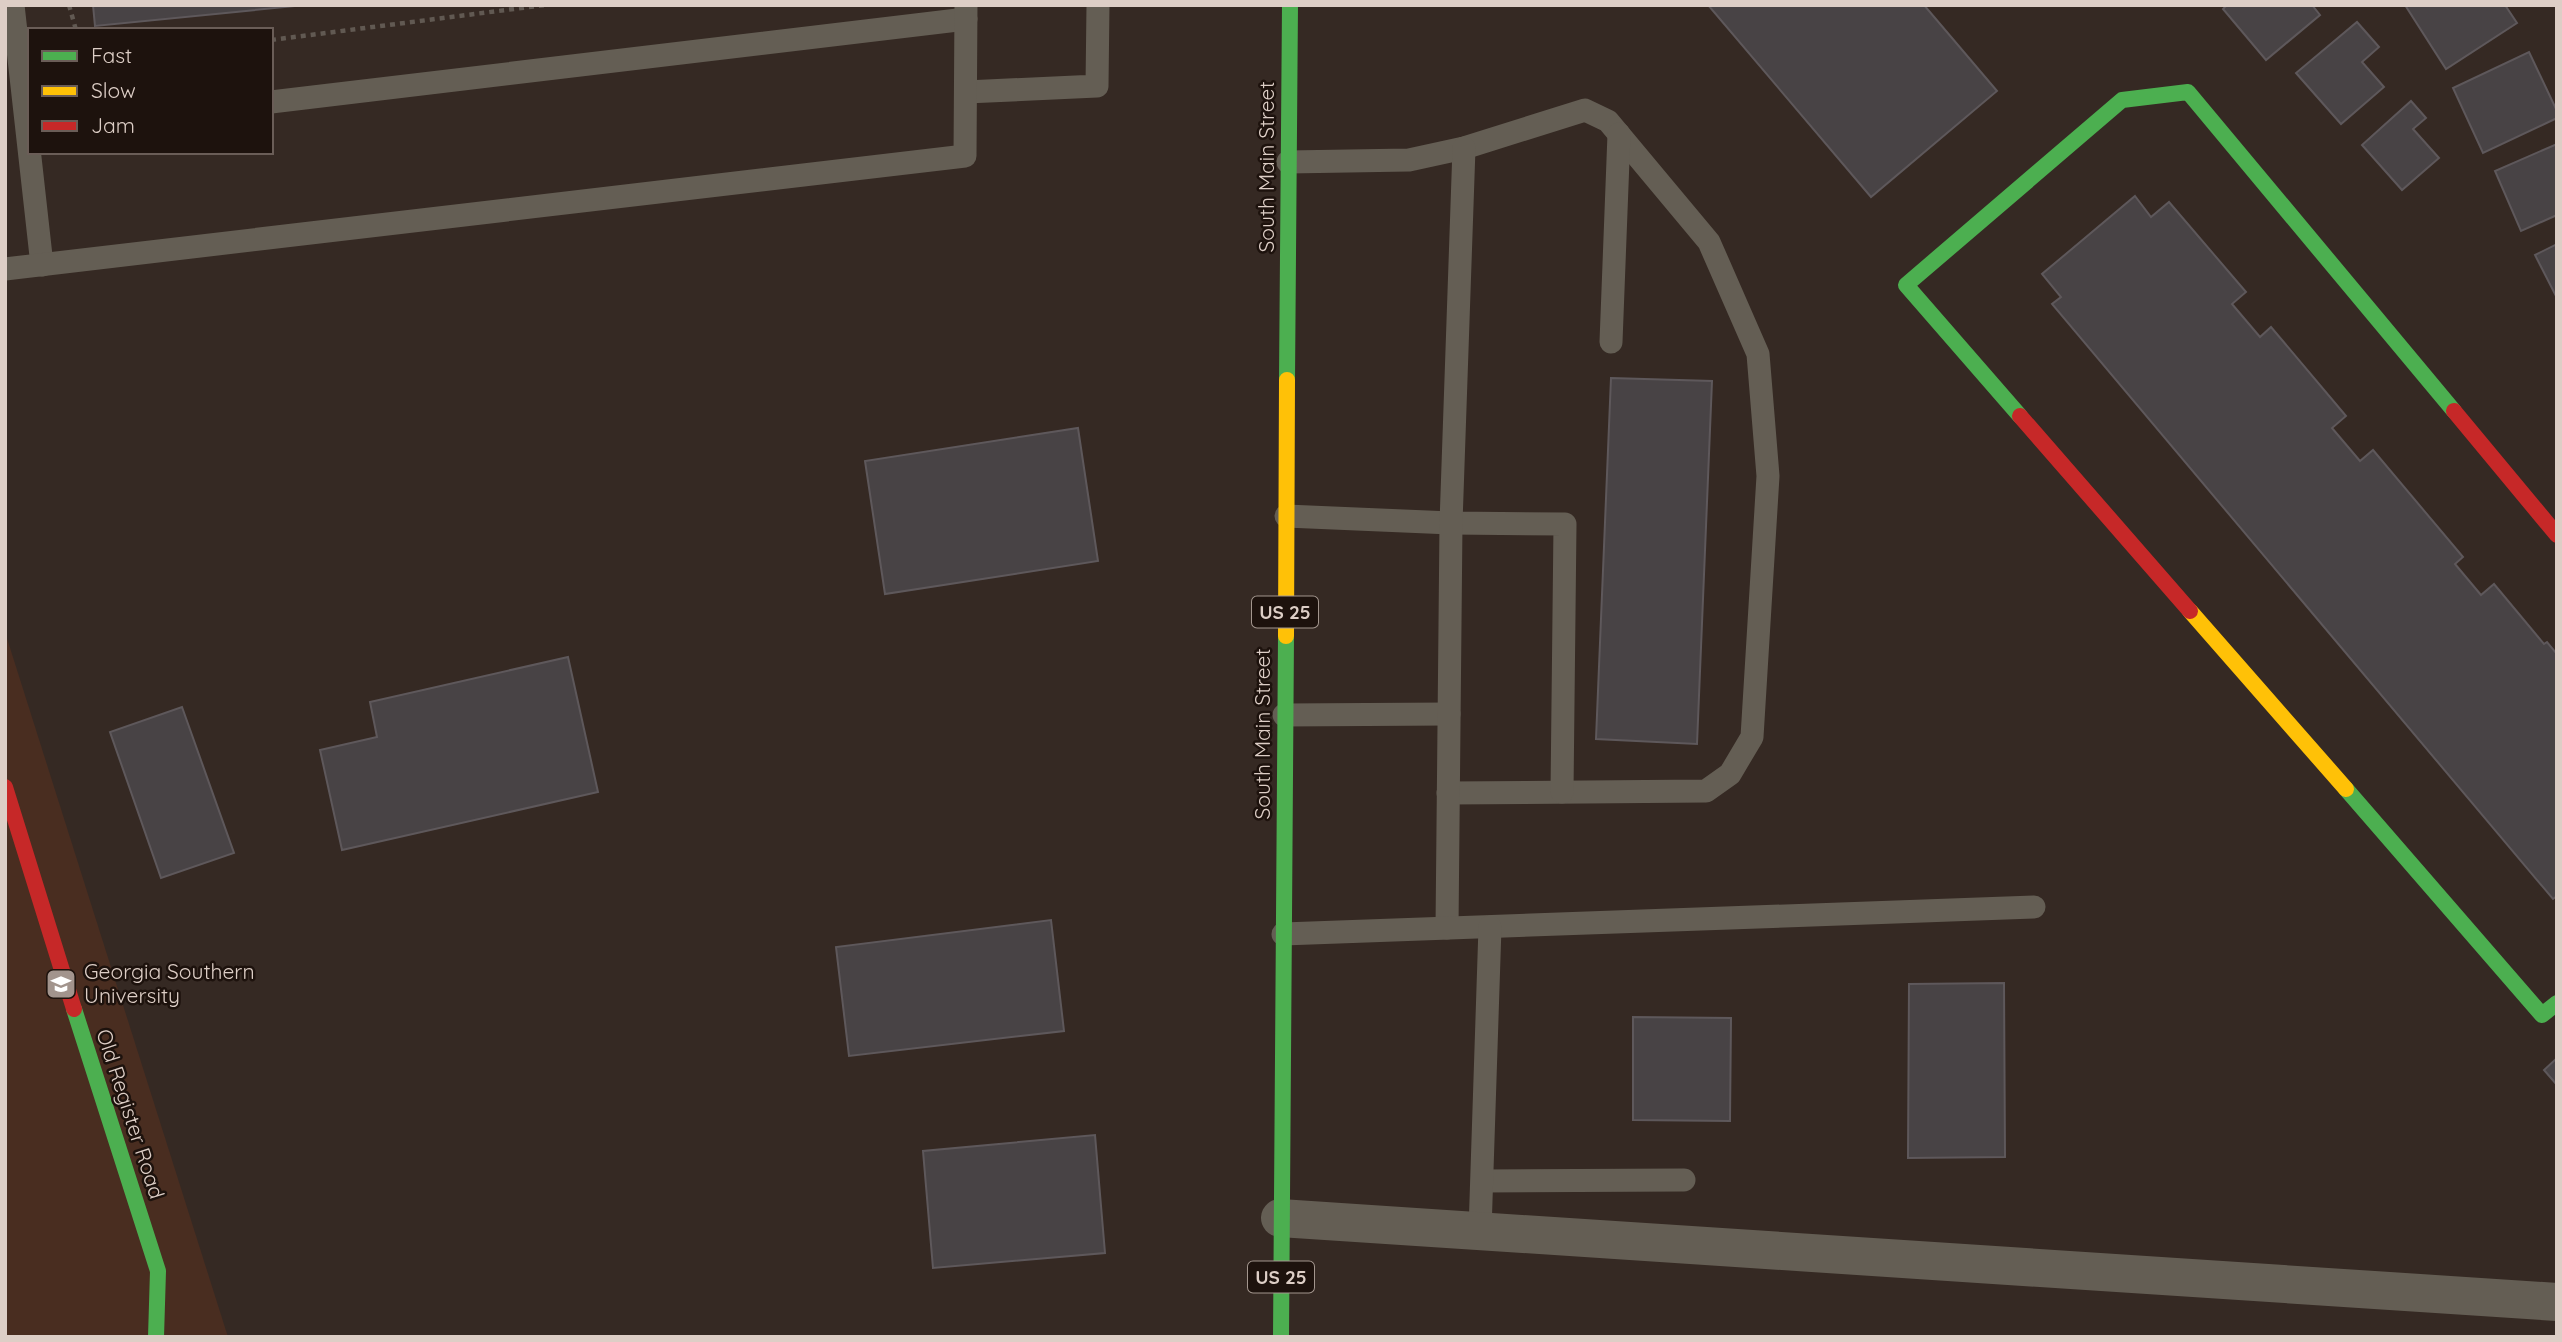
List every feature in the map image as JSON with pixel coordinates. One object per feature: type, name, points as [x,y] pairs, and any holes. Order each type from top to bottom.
[{"type":"street","name":"South Main Street","points":[[1281,1337],[1290,5]]},
{"type":"street","points":[[2557,535],[2188,92],[2122,100],[1906,285],[2542,1015],[2557,1003]]},
{"type":"street","name":"Old Register Road","points":[[5,787],[158,1271],[156,1337]]},
{"type":"street","points":[[1280,1218],[2557,1302]]},
{"type":"lane","points":[[13,5],[28,130]]},
{"type":"lane","points":[[966,93],[1097,86],[1098,5]]},
{"type":"lane","points":[[5,269],[965,156],[966,12],[273,102]]},
{"type":"lane","points":[[1288,162],[1409,160],[1464,148],[1585,110],[1608,121],[1709,242],[1758,354],[1768,476],[1752,737],[1730,774],[1706,791],[1448,793]]},
{"type":"lane","points":[[1611,342],[1619,135]]},
{"type":"lane","points":[[1447,928],[1451,523],[1464,148]]},
{"type":"lane","points":[[30,154],[42,265]]},
{"type":"lane","points":[[1286,516],[1451,523],[1565,524],[1562,792]]},
{"type":"lane","points":[[1284,715],[1449,714]]},
{"type":"lane","points":[[1283,934],[2034,907]]},
{"type":"lane","points":[[1480,1231],[1490,927]]},
{"type":"lane","points":[[1483,1181],[1684,1180]]},
{"type":"path","points":[[69,5],[75,28]]},
{"type":"path","points":[[273,40],[545,5]]},
{"type":"shaded area","name":"Georgia Southern University","points":[[5,632],[228,1337],[5,1337]]},
{"type":"building","points":[[93,5],[305,5],[95,26]]},
{"type":"building","points":[[1708,5],[1924,5],[1997,91],[1871,197]]},
{"type":"building","points":[[2227,5],[2312,5],[2320,15],[2266,60],[2223,9]]},
{"type":"building","points":[[2405,5],[2505,5],[2517,23],[2446,69]]},
{"type":"building","points":[[2357,22],[2379,47],[2362,62],[2384,87],[2341,124],[2296,73]]},
{"type":"building","points":[[2529,52],[2557,111],[2557,118],[2483,153],[2453,88]]},
{"type":"building","points":[[2411,101],[2426,118],[2413,129],[2439,158],[2402,190],[2362,145]]},
{"type":"building","points":[[2557,144],[2557,215],[2521,231],[2495,171]]},
{"type":"building","points":[[2135,196],[2151,217],[2169,202],[2246,292],[2232,304],[2260,337],[2271,327],[2346,416],[2332,428],[2360,461],[2373,450],[2463,557],[2455,564],[2481,595],[2494,584],[2544,644],[2547,642],[2557,654],[2557,896],[2553,899],[2052,304],[2061,297],[2042,274]]},
{"type":"building","points":[[2557,244],[2557,298],[2535,255]]},
{"type":"building","points":[[1611,378],[1712,381],[1697,744],[1596,739]]},
{"type":"building","points":[[1078,428],[1098,561],[885,594],[865,461]]},
{"type":"building","points":[[568,657],[598,792],[342,850],[320,750],[377,737],[370,702]]},
{"type":"building","points":[[182,707],[234,853],[161,878],[110,732]]},
{"type":"building","points":[[1051,920],[1064,1031],[849,1056],[836,947]]},
{"type":"building","points":[[2004,983],[2005,1157],[1908,1158],[1909,984]]},
{"type":"building","points":[[1633,1017],[1731,1018],[1730,1121],[1633,1120]]},
{"type":"building","points":[[2557,1058],[2557,1085],[2544,1070]]},
{"type":"building","points":[[1095,1135],[1105,1253],[933,1268],[923,1151]]},
{"type":"traffic: fast","points":[[1287,380],[1290,5]]},
{"type":"traffic: fast","points":[[2020,416],[1906,285],[2122,100],[2188,92],[2454,411]]},
{"type":"traffic: fast","points":[[1281,1337],[1286,636]]},
{"type":"traffic: fast","points":[[2346,789],[2542,1015],[2557,1003]]},
{"type":"traffic: fast","points":[[74,1009],[158,1271],[156,1337]]},
{"type":"traffic: slow","points":[[1286,636],[1287,380]]},
{"type":"traffic: slow","points":[[2190,611],[2346,789]]},
{"type":"traffic: jam","points":[[2454,411],[2557,535]]},
{"type":"traffic: jam","points":[[2020,416],[2190,611]]},
{"type":"traffic: jam","points":[[5,787],[74,1009]]},
{"type":"place","name":"Georgia Southern University","points":[[61,984]]}]
